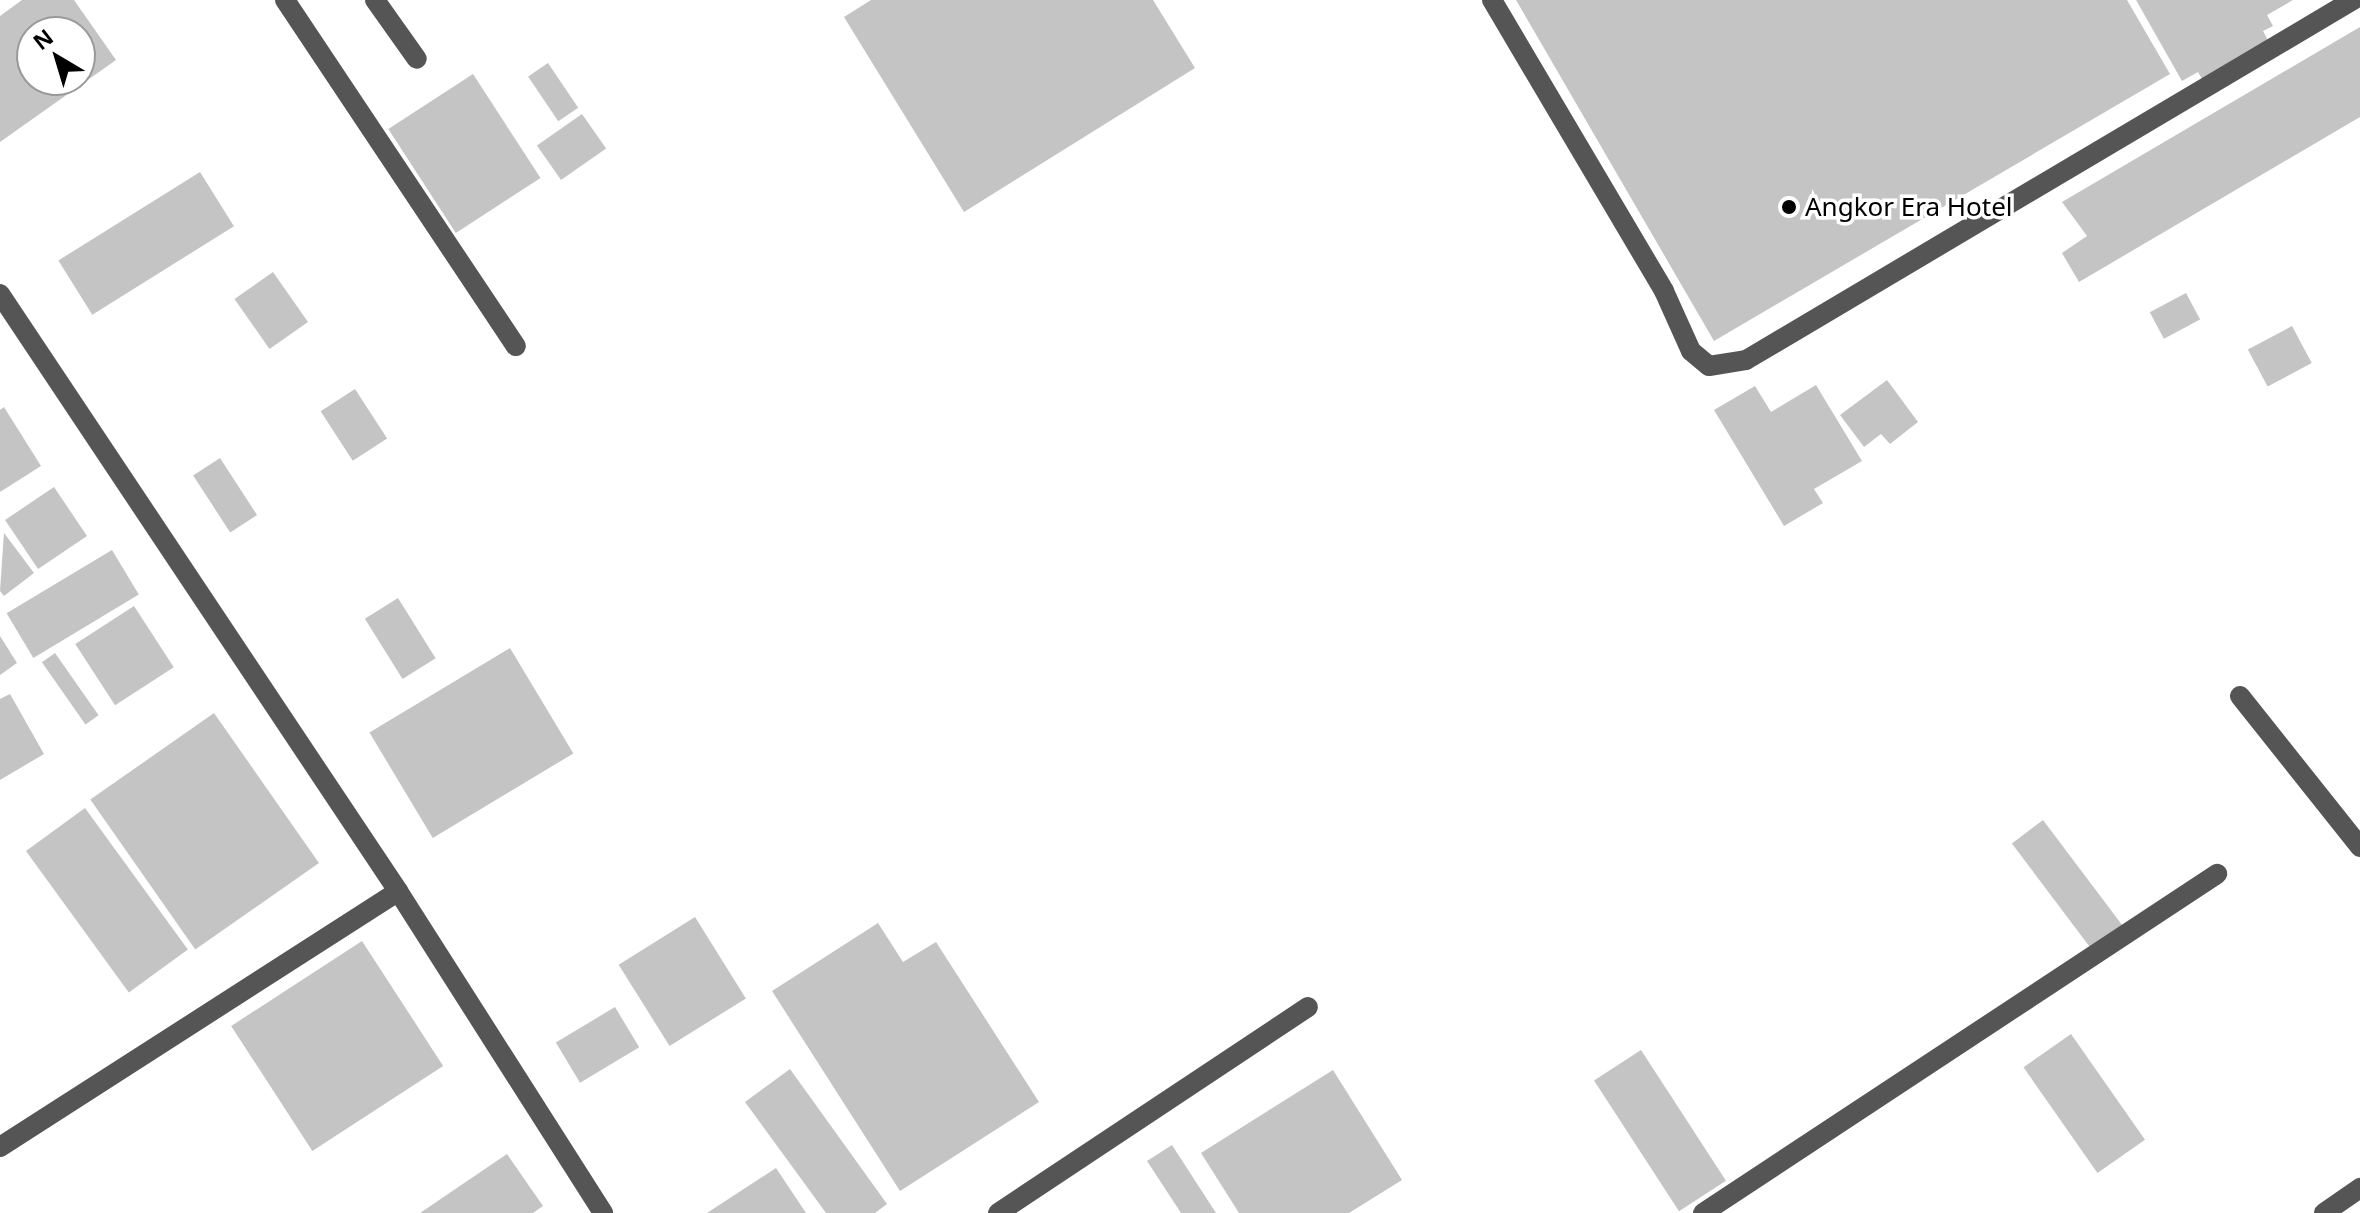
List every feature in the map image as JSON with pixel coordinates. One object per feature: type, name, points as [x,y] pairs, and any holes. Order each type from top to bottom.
[{"type":"street","points":[[285,0],[516,346]]},
{"type":"street","points":[[375,0],[417,59]]},
{"type":"street","points":[[1492,0],[1664,291],[1691,351],[1709,366],[1746,360],[2353,0]]},
{"type":"street","points":[[0,294],[398,891],[603,1213]]},
{"type":"street","points":[[2240,696],[2360,847]]},
{"type":"street","points":[[1703,1213],[2217,874]]},
{"type":"street","points":[[0,1147],[398,891]]},
{"type":"street","points":[[998,1213],[1308,1007]]},
{"type":"street","points":[[2324,1213],[2360,1188]]},
{"type":"building","points":[[22,0],[74,0],[85,16],[16,16],[16,96],[65,96],[0,142],[0,16]]},
{"type":"building","points":[[871,0],[1153,0],[1195,68],[964,212],[844,17]]},
{"type":"building","name":"Angkor Era Hotel","points":[[1516,0],[2127,0],[2170,74],[1714,341]]},
{"type":"building","points":[[2136,0],[2293,0],[2267,15],[2273,26],[2263,31],[2271,46],[2205,84],[2198,72],[2182,81]]},
{"type":"building","points":[[2360,27],[2360,117],[2079,282],[2062,253],[2087,236],[2062,202]]},
{"type":"building","points":[[96,31],[116,60],[96,74]]},
{"type":"building","points":[[548,63],[578,108],[558,121],[528,76]]},
{"type":"building","points":[[473,74],[541,178],[456,233],[388,129]]},
{"type":"building","points":[[582,114],[606,148],[561,180],[537,146]]},
{"type":"building","points":[[200,172],[234,226],[92,315],[58,260]]},
{"type":"building","points":[[273,272],[308,322],[269,349],[234,299]]},
{"type":"building","points":[[2186,293],[2200,319],[2164,339],[2150,312]]},
{"type":"building","points":[[2292,326],[2312,363],[2268,387],[2248,349]]},
{"type":"building","points":[[1887,380],[1918,422],[1890,444],[1881,434],[1864,447],[1840,415]]},
{"type":"building","points":[[1816,385],[1862,461],[1814,489],[1823,503],[1784,526],[1714,410],[1755,386],[1771,412]]},
{"type":"building","points":[[355,389],[387,438],[353,461],[321,411]]},
{"type":"building","points":[[4,407],[41,466],[0,492],[0,410]]},
{"type":"building","points":[[220,458],[257,515],[230,532],[193,475]]},
{"type":"building","points":[[54,487],[87,536],[38,569],[5,520]]},
{"type":"building","points":[[4,533],[34,573],[4,596],[0,591]]},
{"type":"building","points":[[112,550],[139,595],[33,658],[7,613]]},
{"type":"building","points":[[398,598],[436,658],[403,679],[365,619]]},
{"type":"building","points":[[134,606],[174,667],[115,705],[75,644]]},
{"type":"building","points":[[0,636],[17,663],[0,675]]},
{"type":"building","points":[[510,648],[573,753],[433,838],[369,732]]},
{"type":"building","points":[[55,653],[99,715],[85,724],[42,662]]},
{"type":"building","points":[[10,694],[44,754],[0,780],[0,699]]},
{"type":"building","points":[[214,713],[319,863],[195,950],[90,800]]},
{"type":"building","points":[[85,808],[188,950],[129,992],[26,851]]},
{"type":"building","points":[[2043,820],[2123,926],[2092,950],[2012,843]]},
{"type":"building","points":[[695,917],[746,998],[670,1046],[619,965]]},
{"type":"building","points":[[878,923],[903,962],[936,942],[1039,1102],[900,1191],[772,991]]},
{"type":"building","points":[[362,941],[443,1066],[312,1151],[231,1026]]},
{"type":"building","points":[[615,1007],[639,1047],[580,1083],[556,1043]]},
{"type":"building","points":[[2071,1034],[2145,1140],[2097,1173],[2023,1067]]},
{"type":"building","points":[[1641,1050],[1726,1181],[1679,1211],[1594,1080]]},
{"type":"building","points":[[790,1069],[887,1204],[875,1213],[826,1213],[745,1102]]},
{"type":"building","points":[[1333,1070],[1402,1180],[1349,1213],[1239,1213],[1201,1153]]},
{"type":"building","points":[[1172,1145],[1216,1213],[1181,1213],[1147,1161]]},
{"type":"building","points":[[507,1154],[543,1206],[533,1213],[420,1213]]},
{"type":"building","points":[[776,1168],[806,1213],[707,1213]]},
{"type":"place","name":"Angkor Era Hotel","points":[[1789,207]]}]
